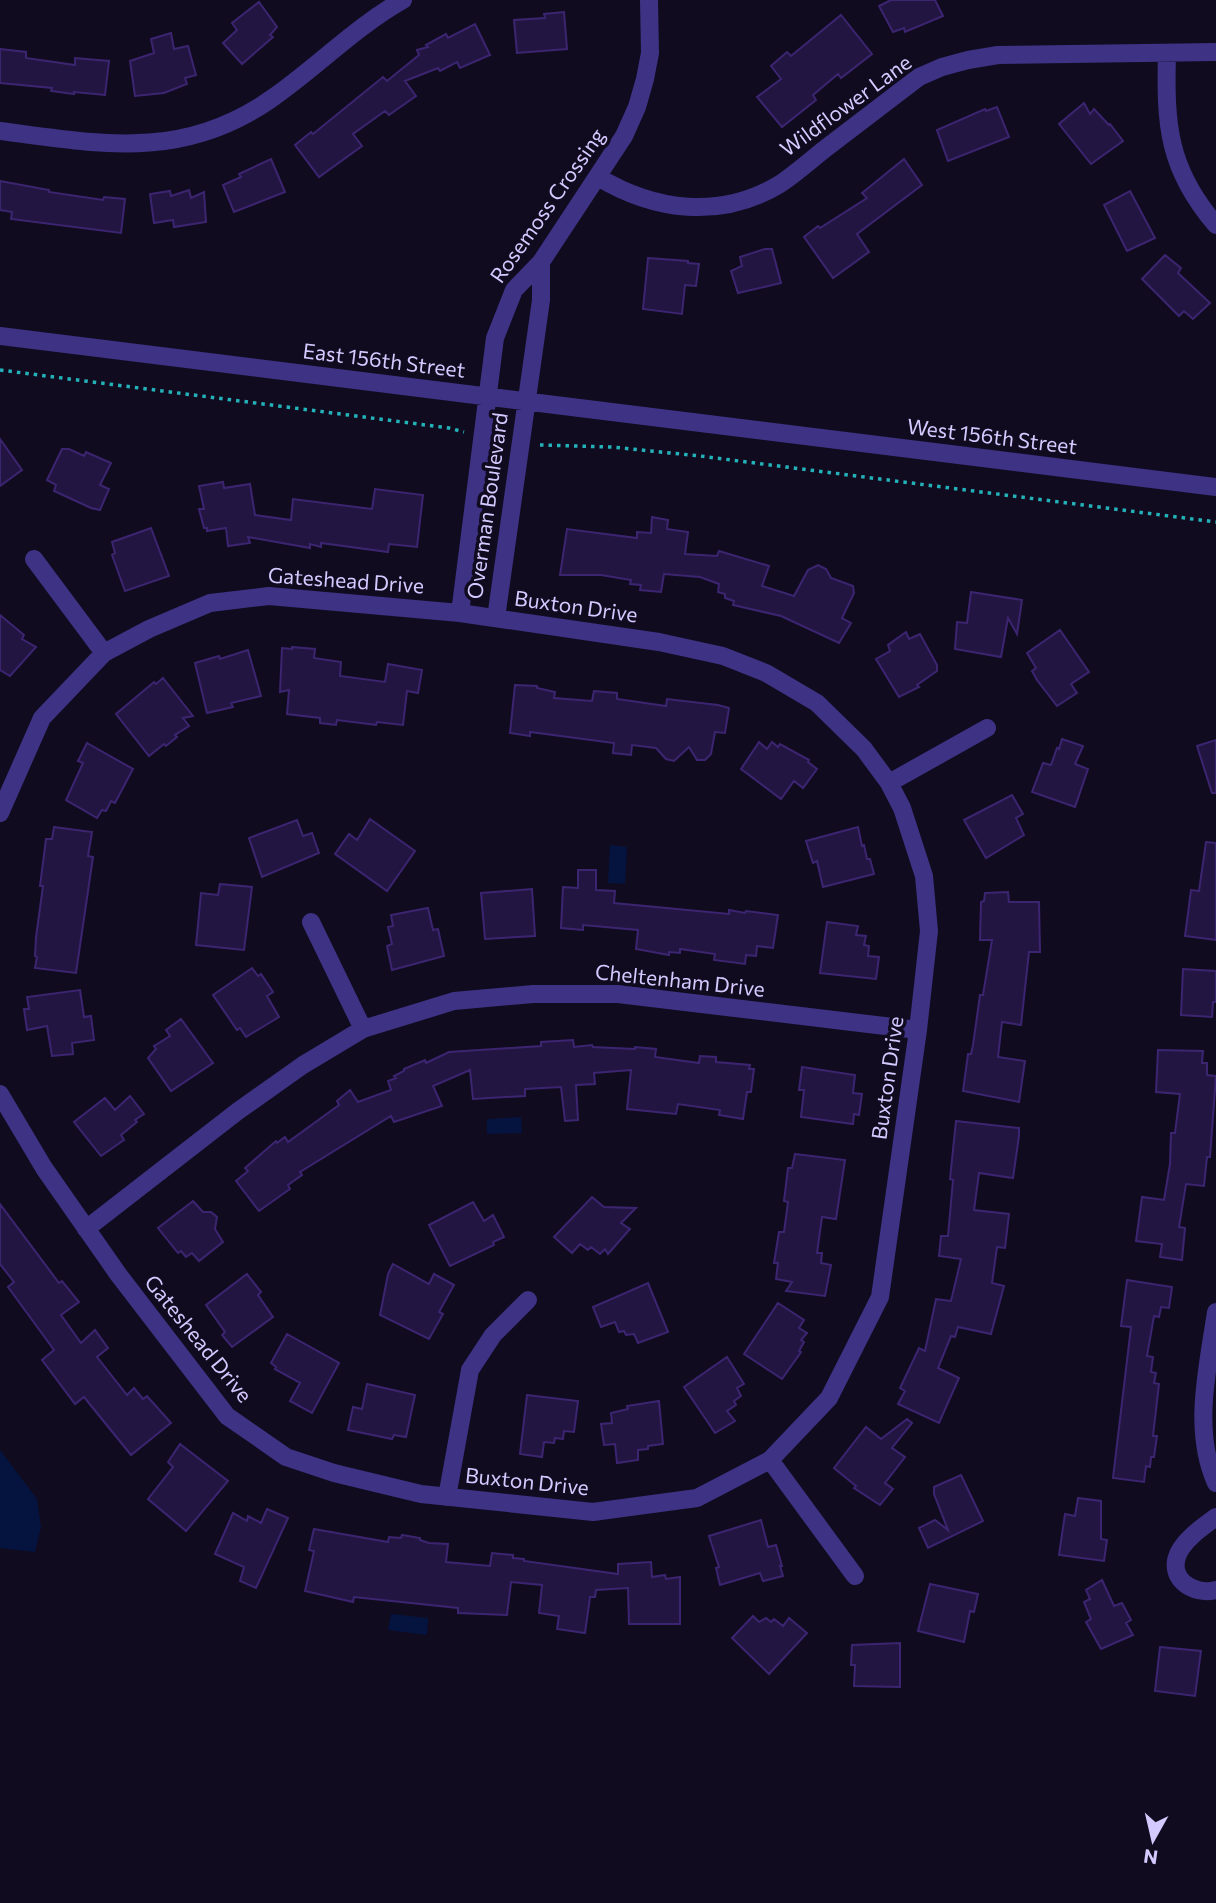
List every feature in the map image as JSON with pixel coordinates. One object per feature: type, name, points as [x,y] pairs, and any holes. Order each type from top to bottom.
[{"type":"street","points":[[0,131],[129,145],[192,137],[243,118],[273,98],[362,27],[403,0]]},
{"type":"street","name":"Rosemoss Crossing","points":[[460,613],[495,338],[514,290],[541,262],[624,136],[637,107],[650,53],[649,0]]},
{"type":"street","name":"Wildflower Lane","points":[[598,177],[621,191],[662,204],[696,207],[725,204],[750,198],[779,184],[919,77],[942,67],[998,55],[1216,52]]},
{"type":"street","points":[[1167,54],[1167,111],[1177,164],[1198,204],[1216,225]]},
{"type":"street","name":"Overman Boulevard","points":[[496,618],[541,300],[541,262]]},
{"type":"street","name":"East 156th Street","points":[[0,336],[763,431]]},
{"type":"street","name":"West 156th Street","points":[[763,431],[1216,487]]},
{"type":"street","points":[[34,559],[104,653]]},
{"type":"street","name":"Gateshead Drive","points":[[0,813],[42,718],[104,653],[149,629],[210,603],[269,596],[496,618]]},
{"type":"street","name":"Buxton Drive","points":[[447,1497],[593,1512],[697,1498],[770,1460],[829,1398],[880,1297],[918,1030],[929,931],[924,876],[902,808],[889,783],[864,749],[817,704],[766,673],[723,656],[659,642],[496,618]]},
{"type":"street","points":[[889,783],[988,728]]},
{"type":"street","points":[[311,922],[363,1029]]},
{"type":"street","name":"Cheltenham Drive","points":[[86,1229],[238,1111],[303,1065],[363,1029],[454,1001],[533,994],[618,994],[918,1030]]},
{"type":"street","name":"Gateshead Drive","points":[[0,1094],[44,1168],[86,1229],[227,1416],[286,1457],[334,1473],[421,1494],[447,1497]]},
{"type":"street","points":[[447,1497],[470,1370],[492,1335],[528,1300]]},
{"type":"street","points":[[1216,1312],[1203,1417],[1206,1450],[1216,1483]]},
{"type":"street","points":[[770,1460],[855,1576]]},
{"type":"street","points":[[1216,1517],[1190,1537],[1178,1554],[1177,1573],[1187,1587],[1201,1592],[1216,1590]]},
{"type":"path","points":[[0,370],[449,428],[484,436]]},
{"type":"path","points":[[520,441],[700,456],[1216,522]]},
{"type":"water","points":[[610,845],[627,847],[625,884],[608,883]]},
{"type":"water","points":[[521,1117],[522,1133],[487,1134],[487,1119]]},
{"type":"water","points":[[0,1450],[37,1499],[41,1527],[35,1552],[0,1548]]},
{"type":"water","points":[[391,1614],[428,1618],[427,1635],[388,1630]]},
{"type":"building","points":[[891,0],[935,0],[943,16],[905,32],[904,28],[893,32],[879,6]]},
{"type":"building","points":[[259,2],[277,27],[270,35],[273,37],[242,64],[223,43],[237,30],[232,23]]},
{"type":"building","points":[[564,12],[567,49],[517,53],[514,20],[545,18],[544,14]]},
{"type":"building","points":[[841,15],[872,54],[841,78],[838,74],[813,95],[816,100],[782,127],[757,97],[781,79],[771,66],[787,52],[791,56]]},
{"type":"building","points":[[475,24],[490,55],[460,68],[457,62],[440,71],[438,68],[405,81],[416,96],[389,115],[385,111],[353,134],[362,146],[319,177],[295,145],[311,132],[313,134],[383,77],[387,81],[419,55],[417,50],[428,47],[426,45],[446,34],[448,38]]},
{"type":"building","points":[[171,33],[174,49],[188,46],[196,75],[185,78],[187,84],[164,93],[135,96],[130,61],[154,53],[151,39]]},
{"type":"building","points":[[0,49],[26,52],[26,58],[75,65],[75,58],[109,61],[105,95],[74,94],[51,91],[52,88],[0,83]]},
{"type":"building","points":[[1084,103],[1090,114],[1094,109],[1123,141],[1091,164],[1059,124]]},
{"type":"building","points":[[997,107],[1009,137],[948,161],[937,130],[985,109],[986,111]]},
{"type":"building","points":[[271,159],[285,192],[234,212],[223,185]]},
{"type":"building","points":[[904,159],[922,185],[857,234],[869,252],[833,278],[804,237],[867,198],[862,193]]},
{"type":"building","points":[[0,181],[103,200],[104,197],[125,199],[121,233],[11,219],[12,212],[0,210]]},
{"type":"building","points":[[189,190],[191,198],[204,192],[206,222],[174,227],[173,220],[154,223],[150,194],[170,191],[171,196]]},
{"type":"building","points":[[1130,191],[1155,238],[1127,251],[1104,205]]},
{"type":"building","points":[[772,249],[781,283],[738,293],[731,271],[742,266],[740,257]]},
{"type":"building","points":[[1165,255],[1181,268],[1178,273],[1210,303],[1193,319],[1184,311],[1179,316],[1142,279]]},
{"type":"building","points":[[648,258],[699,264],[696,286],[685,285],[682,314],[643,309]]},
{"type":"building","points":[[0,439],[22,470],[0,486]]},
{"type":"building","points":[[62,449],[69,449],[84,456],[86,452],[111,463],[100,485],[109,489],[100,510],[54,491],[56,485],[47,480]]},
{"type":"building","points":[[223,482],[224,488],[250,484],[255,515],[291,520],[293,499],[372,509],[375,489],[423,495],[417,547],[389,544],[388,552],[321,543],[321,547],[310,544],[310,548],[248,537],[250,543],[228,546],[226,528],[207,531],[199,509],[204,509],[199,486]]},
{"type":"building","points":[[652,517],[668,520],[667,529],[688,532],[685,554],[717,556],[719,551],[769,566],[762,586],[794,596],[808,570],[818,565],[826,569],[831,578],[853,586],[854,593],[842,618],[851,623],[839,643],[781,616],[733,605],[734,601],[718,592],[719,584],[700,577],[664,574],[661,592],[640,590],[641,585],[630,584],[631,580],[601,575],[560,575],[567,529],[637,538],[637,532],[651,533]]},
{"type":"building","points":[[151,528],[169,576],[125,591],[112,555],[115,553],[112,542]]},
{"type":"building","points":[[971,592],[1022,600],[1017,634],[1008,618],[1001,657],[955,649],[957,622],[967,623]]},
{"type":"building","points":[[0,615],[24,635],[22,639],[36,647],[10,676],[0,670]]},
{"type":"building","points":[[1060,630],[1089,672],[1071,684],[1077,693],[1057,706],[1037,680],[1032,671],[1036,668],[1027,653]]},
{"type":"building","points":[[906,632],[909,639],[920,634],[937,665],[937,671],[917,685],[919,687],[899,697],[876,659],[890,651],[888,645]]},
{"type":"building","points":[[282,648],[315,649],[314,658],[341,662],[340,676],[385,682],[388,664],[422,670],[418,693],[407,691],[403,725],[337,720],[336,725],[320,723],[320,718],[287,714],[289,690],[280,692]]},
{"type":"building","points":[[248,650],[261,696],[231,703],[233,707],[207,713],[195,663]]},
{"type":"building","points":[[163,678],[193,716],[183,718],[189,726],[175,735],[177,737],[166,746],[164,744],[149,756],[116,714],[154,682],[156,684]]},
{"type":"building","points":[[515,685],[537,686],[555,692],[554,698],[592,701],[594,691],[617,693],[617,699],[666,706],[667,699],[718,705],[729,708],[725,733],[715,732],[711,754],[705,760],[697,760],[689,747],[674,761],[666,759],[656,748],[632,745],[631,755],[613,753],[614,743],[530,732],[530,736],[510,733]]},
{"type":"building","points":[[1062,739],[1083,746],[1075,764],[1088,769],[1075,807],[1032,792],[1043,763],[1051,765]]},
{"type":"building","points":[[1216,740],[1216,793],[1212,793],[1197,746]]},
{"type":"building","points":[[759,742],[767,749],[772,742],[778,747],[780,744],[809,760],[817,769],[803,788],[794,781],[781,799],[741,769]]},
{"type":"building","points":[[87,743],[133,769],[115,803],[111,801],[106,811],[102,810],[97,818],[66,800],[83,763],[78,761]]},
{"type":"building","points":[[1012,795],[1023,814],[1016,818],[1024,835],[986,858],[964,820]]},
{"type":"building","points":[[370,819],[415,851],[387,891],[335,854],[349,834],[357,840]]},
{"type":"building","points":[[297,820],[303,836],[312,833],[319,853],[262,877],[249,838]]},
{"type":"building","points":[[54,827],[92,832],[88,856],[93,857],[76,973],[35,968],[46,839],[52,839]]},
{"type":"building","points":[[858,827],[862,846],[864,845],[874,874],[823,887],[817,861],[813,863],[806,841]]},
{"type":"building","points":[[1206,842],[1216,843],[1216,940],[1185,936],[1191,890],[1199,891]]},
{"type":"building","points":[[578,870],[596,870],[596,890],[615,891],[614,903],[729,914],[729,910],[778,915],[773,948],[757,946],[756,956],[746,955],[745,964],[714,960],[715,954],[680,949],[680,953],[669,952],[669,955],[636,949],[638,930],[583,925],[583,930],[561,928],[563,887],[578,888]]},
{"type":"building","points":[[220,884],[252,887],[244,950],[196,945],[201,893],[218,895]]},
{"type":"building","points":[[532,889],[535,936],[485,939],[481,893]]},
{"type":"building","points":[[1008,892],[1009,902],[1039,902],[1040,952],[1029,952],[1021,1025],[1002,1022],[998,1057],[1025,1061],[1019,1102],[963,1091],[992,940],[980,940],[981,902],[984,901],[985,893]]},
{"type":"building","points":[[428,908],[433,930],[438,929],[444,956],[392,970],[387,946],[392,944],[388,927],[393,926],[391,915]]},
{"type":"building","points":[[827,922],[858,926],[856,935],[866,936],[864,945],[869,946],[868,956],[879,957],[876,979],[820,973]]},
{"type":"building","points":[[252,968],[258,976],[261,974],[273,992],[267,996],[279,1017],[246,1037],[240,1028],[237,1030],[213,995]]},
{"type":"building","points":[[1183,969],[1216,971],[1216,1002],[1213,1002],[1212,1017],[1181,1015]]},
{"type":"building","points":[[80,990],[84,1017],[91,1016],[94,1040],[72,1043],[73,1054],[52,1056],[47,1026],[27,1030],[24,1009],[29,1009],[27,997]]},
{"type":"building","points":[[181,1019],[213,1063],[171,1091],[148,1058],[156,1049],[154,1046],[170,1036],[166,1030]]},
{"type":"building","points":[[573,1040],[574,1047],[592,1045],[656,1049],[655,1057],[699,1063],[700,1056],[716,1057],[716,1062],[750,1065],[749,1069],[754,1069],[743,1119],[719,1115],[720,1110],[678,1104],[676,1114],[627,1109],[631,1070],[594,1073],[595,1084],[576,1085],[578,1120],[565,1121],[561,1087],[525,1089],[525,1096],[473,1099],[470,1070],[433,1086],[442,1106],[394,1122],[391,1116],[300,1172],[302,1175],[288,1185],[290,1189],[259,1211],[236,1181],[248,1171],[245,1168],[276,1141],[277,1143],[285,1137],[288,1142],[339,1105],[337,1101],[350,1090],[358,1102],[391,1090],[388,1081],[396,1078],[394,1076],[404,1069],[425,1060],[426,1063],[449,1052],[541,1046],[541,1042]]},
{"type":"building","points":[[1158,1050],[1203,1051],[1202,1063],[1207,1063],[1207,1075],[1216,1076],[1210,1157],[1207,1157],[1204,1186],[1186,1184],[1179,1227],[1185,1228],[1182,1260],[1160,1257],[1162,1244],[1136,1241],[1142,1197],[1164,1200],[1170,1164],[1171,1133],[1175,1133],[1180,1094],[1156,1092]]},
{"type":"building","points":[[802,1067],[855,1075],[853,1093],[862,1094],[859,1115],[854,1114],[853,1124],[801,1117],[804,1090],[799,1090]]},
{"type":"building","points":[[130,1096],[144,1114],[121,1135],[124,1140],[101,1156],[74,1122],[105,1098],[115,1110]]},
{"type":"building","points":[[956,1121],[1019,1128],[1019,1136],[1013,1178],[979,1173],[974,1210],[1009,1214],[1005,1248],[997,1247],[992,1283],[1004,1286],[991,1334],[958,1327],[955,1337],[951,1336],[938,1368],[959,1378],[939,1423],[898,1404],[905,1391],[900,1388],[919,1348],[925,1351],[936,1299],[951,1301],[961,1259],[939,1256],[941,1236],[948,1236]]},
{"type":"building","points":[[795,1154],[845,1160],[836,1219],[822,1217],[817,1253],[822,1253],[821,1263],[831,1265],[825,1296],[786,1291],[792,1282],[776,1279],[778,1263],[774,1263],[779,1232],[784,1232],[788,1202],[784,1201],[788,1168],[792,1168]]},
{"type":"building","points":[[592,1197],[604,1207],[636,1208],[621,1223],[630,1229],[608,1254],[605,1249],[600,1254],[591,1247],[588,1250],[580,1244],[572,1253],[554,1237]]},
{"type":"building","points":[[193,1201],[203,1212],[211,1212],[217,1217],[215,1229],[223,1242],[199,1261],[192,1253],[186,1257],[181,1251],[178,1253],[158,1228]]},
{"type":"building","points":[[473,1202],[484,1221],[493,1215],[504,1237],[493,1242],[494,1245],[450,1266],[429,1225]]},
{"type":"building","points":[[0,1204],[59,1283],[62,1281],[79,1302],[61,1315],[81,1343],[95,1330],[108,1348],[97,1357],[127,1395],[134,1388],[143,1399],[147,1396],[171,1423],[131,1455],[84,1397],[75,1404],[42,1360],[54,1350],[8,1287],[14,1282],[0,1264]]},
{"type":"building","points":[[393,1264],[429,1284],[434,1274],[454,1285],[439,1312],[443,1314],[429,1339],[380,1315],[388,1274]]},
{"type":"building","points":[[247,1274],[261,1292],[258,1295],[273,1317],[232,1347],[222,1335],[225,1332],[206,1305]]},
{"type":"building","points":[[1127,1280],[1172,1287],[1169,1308],[1161,1307],[1159,1317],[1154,1316],[1147,1356],[1153,1357],[1151,1372],[1156,1373],[1154,1383],[1159,1384],[1153,1436],[1157,1436],[1154,1457],[1151,1457],[1150,1467],[1146,1466],[1144,1482],[1113,1478],[1131,1327],[1121,1326]]},
{"type":"building","points":[[648,1283],[668,1332],[638,1343],[634,1334],[619,1332],[615,1322],[601,1327],[593,1307]]},
{"type":"building","points":[[778,1303],[804,1320],[799,1328],[807,1333],[801,1340],[804,1342],[799,1351],[801,1352],[782,1379],[744,1354]]},
{"type":"building","points":[[287,1334],[339,1363],[312,1413],[290,1401],[300,1383],[275,1369],[271,1363]]},
{"type":"building","points":[[727,1357],[744,1384],[737,1388],[741,1396],[734,1401],[736,1405],[727,1411],[735,1421],[715,1433],[684,1387]]},
{"type":"building","points":[[367,1384],[415,1395],[406,1437],[394,1435],[392,1439],[348,1430],[353,1407],[362,1409]]},
{"type":"building","points":[[527,1395],[578,1401],[574,1432],[564,1431],[563,1439],[555,1438],[554,1443],[544,1442],[542,1457],[520,1454]]},
{"type":"building","points":[[659,1401],[663,1444],[638,1450],[638,1460],[617,1463],[615,1444],[604,1445],[601,1424],[612,1423],[611,1413],[628,1409],[627,1406]]},
{"type":"building","points":[[907,1419],[912,1423],[892,1448],[905,1457],[885,1483],[893,1489],[880,1505],[854,1488],[856,1486],[834,1468],[866,1427],[881,1439]]},
{"type":"building","points":[[180,1444],[228,1481],[186,1531],[148,1499],[173,1467],[168,1462]]},
{"type":"building","points":[[961,1475],[983,1521],[928,1548],[919,1528],[935,1520],[948,1530],[934,1494],[934,1487]]},
{"type":"building","points":[[1078,1498],[1101,1501],[1101,1539],[1107,1540],[1104,1561],[1059,1555],[1065,1514],[1075,1516]]},
{"type":"building","points":[[267,1509],[288,1518],[256,1588],[240,1581],[244,1567],[215,1554],[233,1513],[247,1521],[248,1516],[261,1523]]},
{"type":"building","points":[[761,1520],[768,1547],[776,1545],[783,1576],[763,1581],[760,1573],[720,1585],[716,1568],[719,1567],[709,1536]]},
{"type":"building","points":[[314,1529],[388,1542],[389,1537],[401,1538],[402,1535],[420,1538],[429,1543],[448,1544],[446,1562],[490,1566],[492,1553],[513,1555],[513,1558],[524,1561],[618,1574],[618,1564],[651,1562],[652,1577],[680,1577],[680,1624],[629,1624],[628,1588],[596,1590],[595,1597],[590,1597],[585,1633],[557,1629],[559,1616],[539,1613],[542,1585],[511,1582],[507,1615],[458,1613],[458,1608],[354,1597],[353,1602],[305,1591],[314,1551],[309,1550]]},
{"type":"building","points":[[1102,1580],[1114,1606],[1122,1603],[1131,1620],[1126,1623],[1133,1635],[1101,1649],[1086,1622],[1091,1619],[1084,1602],[1090,1599],[1086,1590]]},
{"type":"building","points":[[930,1584],[978,1594],[974,1612],[970,1611],[964,1642],[918,1631]]},
{"type":"building","points":[[753,1616],[759,1622],[766,1618],[771,1622],[774,1619],[783,1626],[789,1618],[807,1633],[769,1674],[732,1638]]},
{"type":"building","points":[[900,1643],[900,1687],[854,1686],[852,1645]]},
{"type":"building","points":[[1160,1647],[1201,1651],[1195,1696],[1155,1691]]}]
